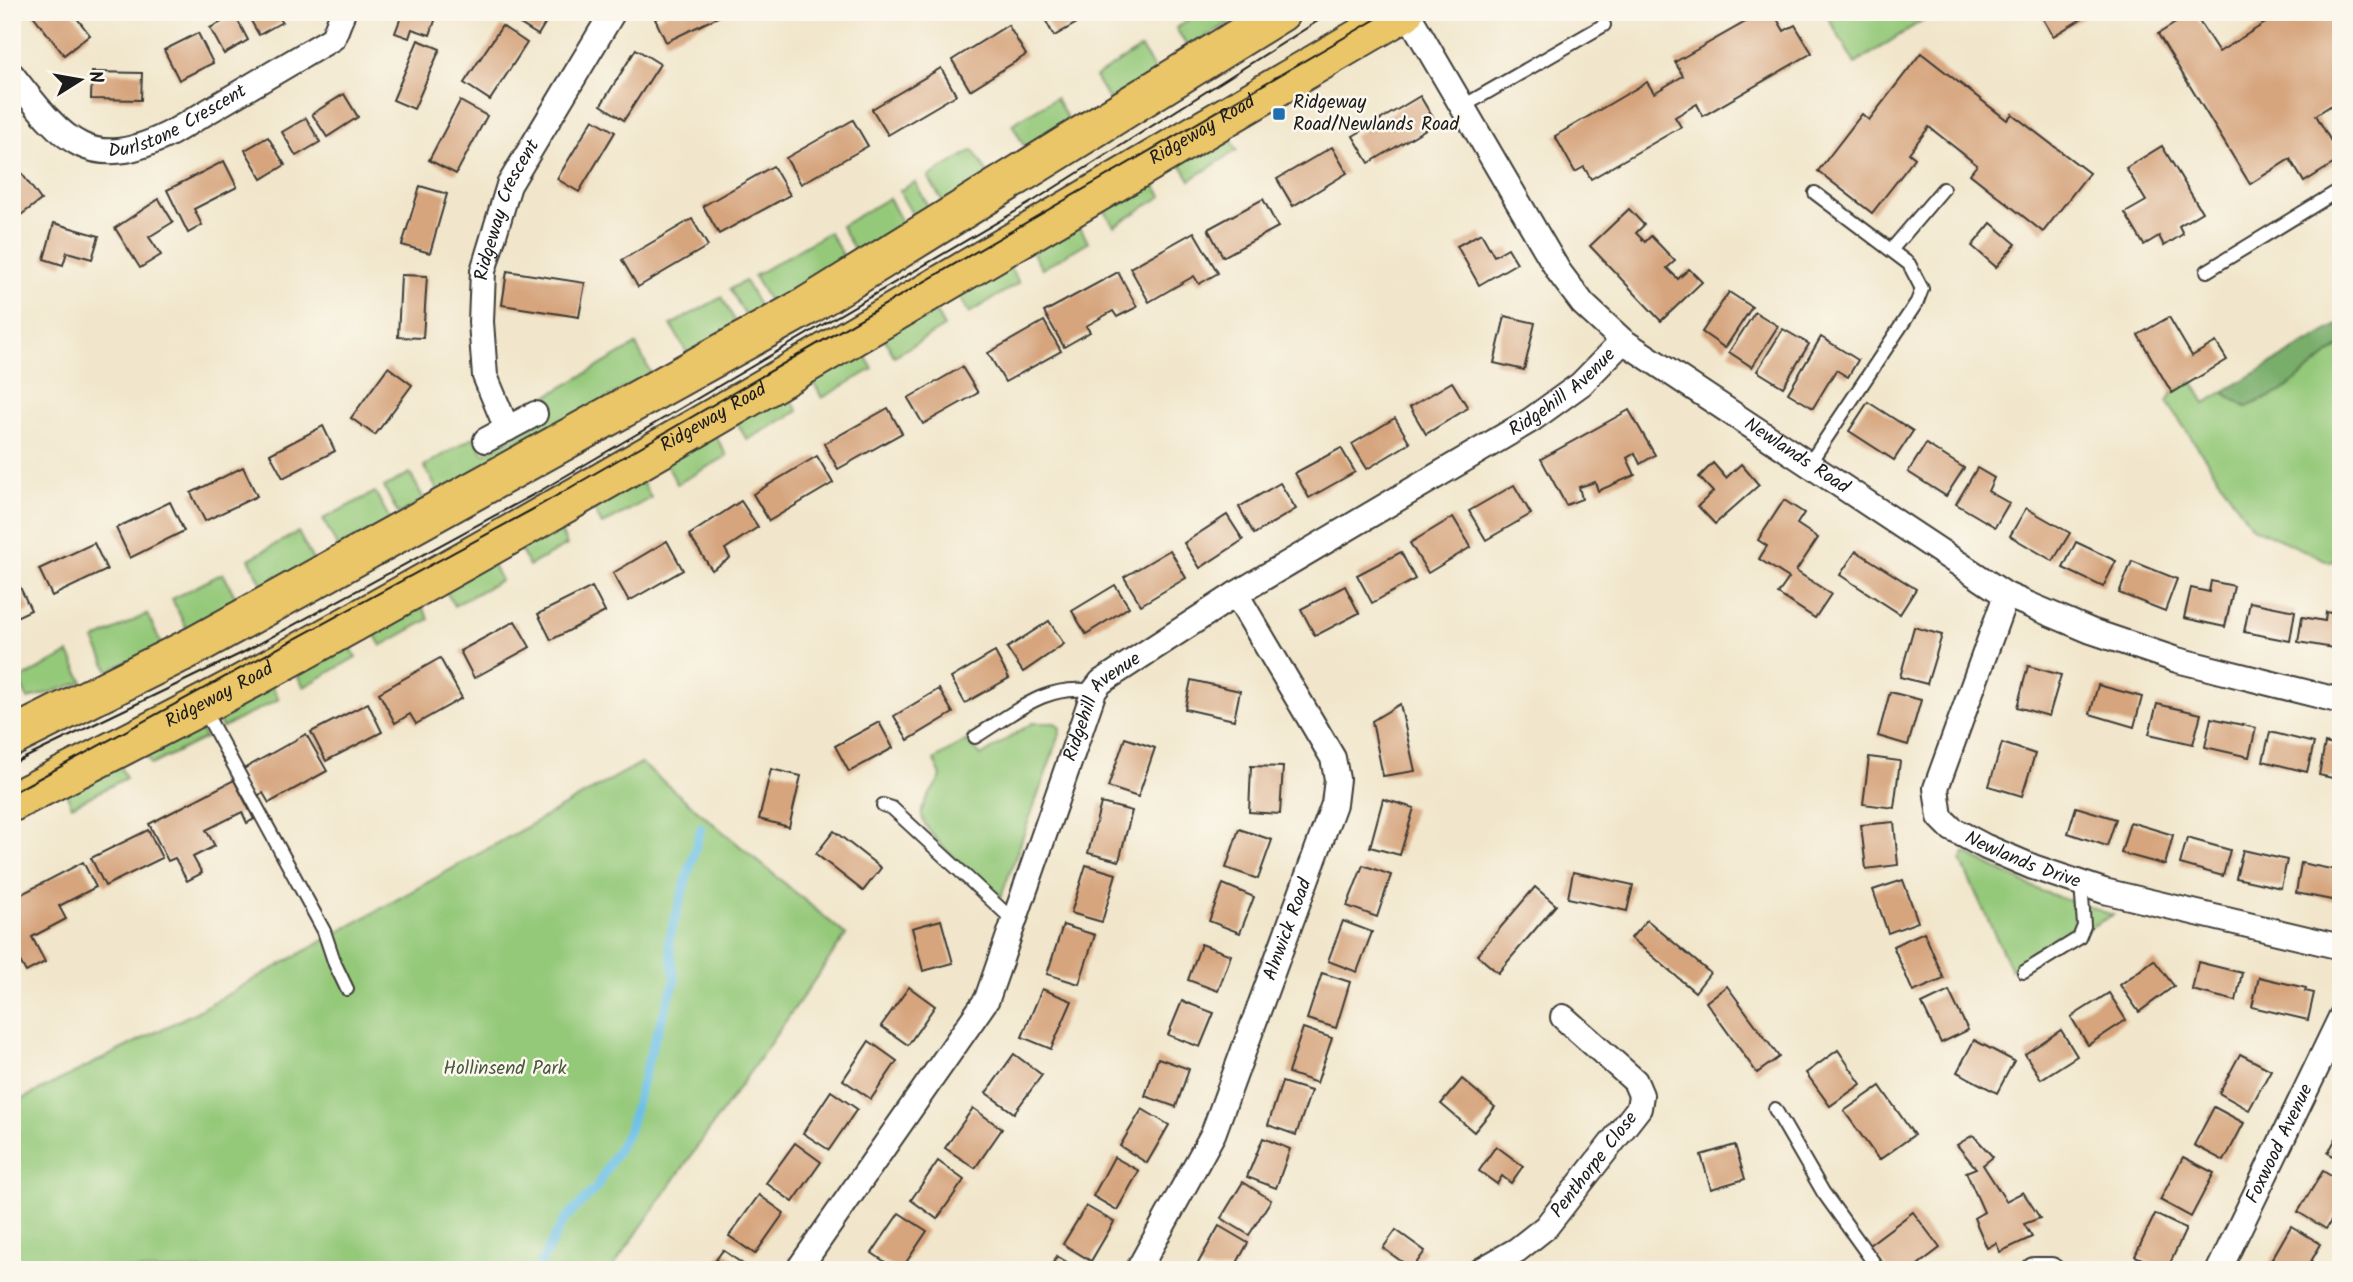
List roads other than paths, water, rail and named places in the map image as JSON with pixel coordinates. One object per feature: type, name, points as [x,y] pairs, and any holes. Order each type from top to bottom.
[{"type":"highway","points":[[12,737],[194,646],[807,306],[1281,12]]},
{"type":"highway","name":"Ridgeway Road","points":[[12,802],[201,705],[598,483],[1406,12]]},
{"type":"street","name":"Durlstone Crescent","points":[[12,75],[58,132],[97,152],[119,152],[149,145],[333,38],[343,12]]},
{"type":"street","name":"Ridgeway Crescent","points":[[535,414],[497,435],[485,376],[481,321],[483,271],[509,184],[613,12]]},
{"type":"street","name":"Newlands Road","points":[[1406,12],[1460,108],[1559,272],[1583,304],[1623,341],[2006,595],[2091,631],[2177,660],[2341,701]]},
{"type":"street","name":"Ridgehill Avenue","points":[[798,1270],[987,999],[1094,691],[1101,682],[1236,594],[1531,420],[1581,384],[1623,341]]},
{"type":"street","name":"Alnwick Road","points":[[1138,1270],[1213,1134],[1334,804],[1337,779],[1333,758],[1236,594]]},
{"type":"street","name":"Newlands Drive","points":[[2006,595],[1936,788],[1936,803],[1941,818],[1975,841],[2033,867],[2104,891],[2341,947]]},
{"type":"street","name":"Penthorpe Close","points":[[1486,1269],[1517,1251],[1546,1227],[1639,1108],[1641,1095],[1635,1081],[1563,1017]]},
{"type":"street","name":"Foxwood Avenue","points":[[2219,1270],[2341,1017]]},
{"type":"street","points":[[2034,1270],[2051,1270]]},
{"type":"lane","points":[[1460,108],[1604,25]]},
{"type":"lane","points":[[1892,249],[1942,189]]},
{"type":"lane","points":[[2207,271],[2341,189]]},
{"type":"lane","points":[[1809,464],[1917,302],[1922,289],[1909,264],[1815,193]]},
{"type":"lane","points":[[975,737],[1048,693],[1070,687],[1094,691]]},
{"type":"lane","points":[[201,705],[324,931],[347,989]]},
{"type":"lane","points":[[883,805],[892,808],[1014,921]]},
{"type":"lane","points":[[2024,972],[2079,938],[2084,926],[2081,882]]},
{"type":"lane","points":[[1775,1109],[1823,1192],[1879,1270]]},
{"type":"waterway","points":[[537,1270],[564,1220],[596,1188],[629,1130],[652,1047],[675,981],[669,940],[701,828]]},
{"type":"tram line","points":[[12,764],[242,653],[540,491],[1035,200],[1332,12]]},
{"type":"tram line","points":[[12,793],[537,507],[1388,12]]},
{"type":"place","name":"Ridgeway Road/Newlands Road","points":[[1279,114]]},
{"type":"park label","name":"Hollinsend Park","points":[[505,1069]]}]
